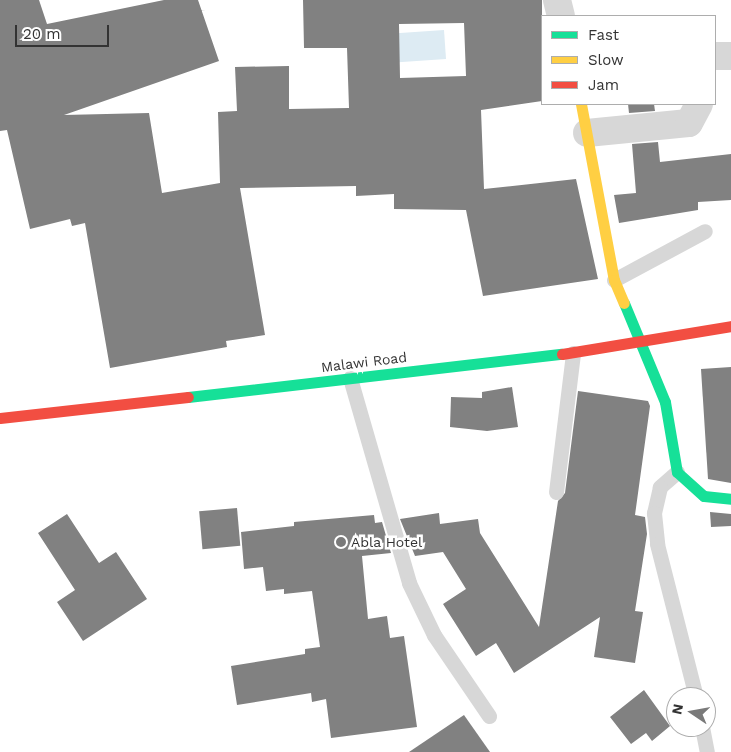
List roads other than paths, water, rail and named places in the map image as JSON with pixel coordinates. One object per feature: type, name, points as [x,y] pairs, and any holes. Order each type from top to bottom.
[{"type":"main road","points":[[581,105],[614,280],[665,402],[677,472],[704,496],[731,499]]},
{"type":"main road","name":"Malawi Road","points":[[0,418],[574,353],[642,344],[731,326]]},
{"type":"street","points":[[557,0],[561,15]]},
{"type":"street","points":[[716,56],[731,56]]},
{"type":"street","points":[[587,134],[689,123],[698,105]]},
{"type":"lane","points":[[614,280],[705,230]]},
{"type":"lane","points":[[556,492],[574,353]]},
{"type":"lane","points":[[350,378],[409,583],[434,635],[489,716]]},
{"type":"lane","points":[[677,472],[660,487],[654,521],[656,544],[693,687]]},
{"type":"lane","points":[[704,737],[707,752]]},
{"type":"place","name":"Abla Hotel","points":[[341,542]]}]
